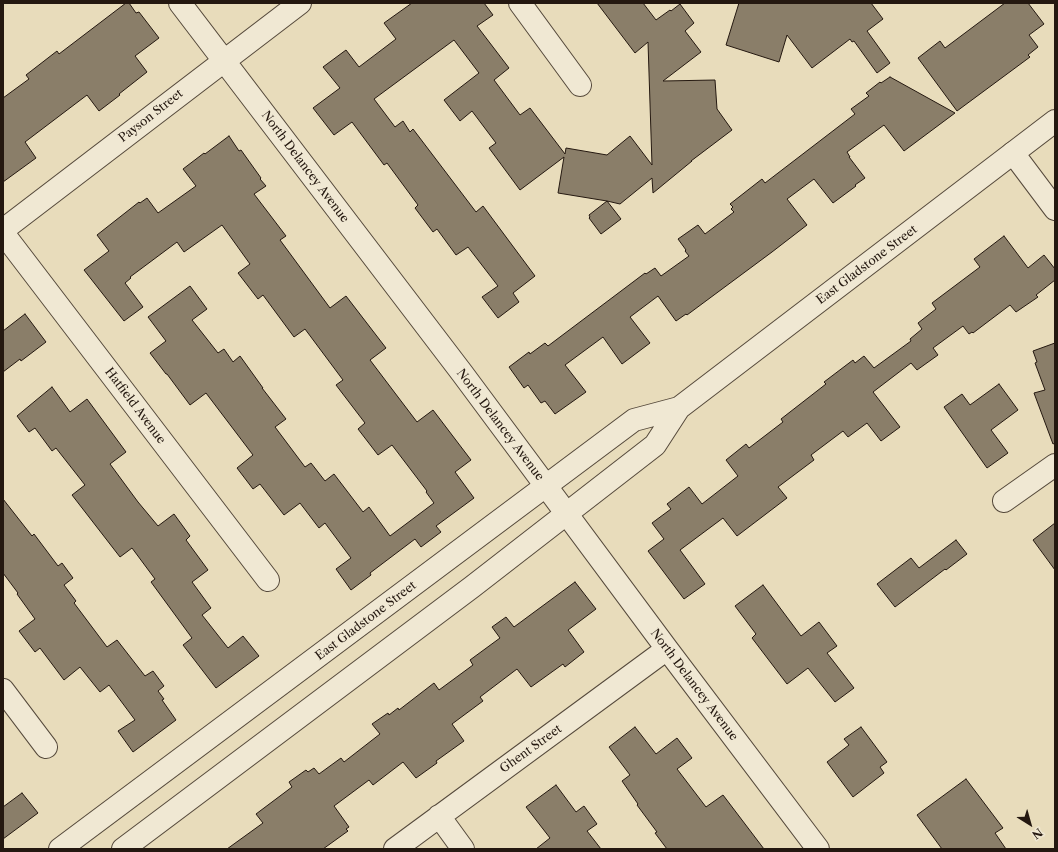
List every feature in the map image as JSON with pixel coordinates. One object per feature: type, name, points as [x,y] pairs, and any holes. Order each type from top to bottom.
[{"type":"street","name":"North Delancey Avenue","points":[[180,3],[546,486],[818,849]]},
{"type":"street","name":"Payson Street","points":[[3,231],[300,3]]},
{"type":"street","points":[[520,3],[580,84]]},
{"type":"street","name":"East Gladstone Street","points":[[123,849],[466,592],[567,514],[655,445],[679,408],[1055,121]]},
{"type":"street","points":[[1013,153],[1055,209]]},
{"type":"street","name":"Hatfield Avenue","points":[[3,231],[268,580]]},
{"type":"street","name":"East Gladstone Street","points":[[60,849],[634,420],[679,408]]},
{"type":"street","points":[[1004,501],[1055,465]]},
{"type":"street","name":"Ghent Street","points":[[395,849],[667,649]]},
{"type":"street","points":[[3,690],[46,747]]},
{"type":"street","points":[[439,816],[463,849]]},
{"type":"building","points":[[126,3],[129,3],[136,13],[139,12],[159,38],[135,56],[147,72],[99,111],[87,95],[25,142],[36,158],[3,182],[3,98],[29,79],[26,75],[57,51],[59,54]]},
{"type":"building","points":[[412,3],[484,3],[493,15],[477,26],[509,68],[494,80],[520,115],[530,108],[565,154],[566,148],[607,155],[630,136],[652,165],[648,42],[635,53],[597,3],[643,3],[656,20],[680,4],[694,23],[685,31],[701,52],[663,81],[715,80],[717,109],[732,130],[691,161],[653,193],[652,178],[620,204],[558,193],[564,157],[520,190],[489,148],[496,143],[472,111],[460,121],[444,100],[479,73],[454,40],[374,99],[395,127],[403,121],[410,132],[413,129],[476,212],[483,206],[535,276],[513,293],[519,302],[498,318],[482,297],[498,286],[468,247],[456,255],[437,229],[433,232],[415,208],[418,205],[387,163],[384,165],[352,122],[334,135],[313,108],[340,88],[323,67],[346,50],[359,67],[396,39],[384,23]]},
{"type":"building","points":[[739,3],[871,3],[883,19],[867,31],[890,63],[877,73],[854,41],[852,42],[850,39],[812,68],[787,35],[779,62],[726,45]]},
{"type":"building","points":[[1005,3],[1028,3],[1044,24],[1029,35],[1038,47],[1028,55],[1030,57],[957,111],[918,58],[940,41],[945,48]]},
{"type":"building","points":[[890,77],[955,113],[904,151],[884,125],[847,152],[849,157],[865,178],[833,203],[814,179],[787,199],[807,225],[687,315],[686,314],[676,321],[658,296],[630,317],[650,343],[622,364],[603,337],[565,365],[586,392],[555,414],[545,401],[541,403],[528,385],[524,388],[509,367],[529,352],[530,354],[545,343],[548,346],[645,273],[646,274],[655,268],[661,276],[689,256],[678,239],[698,225],[705,234],[734,212],[731,209],[733,207],[730,204],[762,179],[765,183],[855,114],[851,109],[869,96],[866,93],[880,82],[881,83]]},
{"type":"building","points":[[229,136],[239,151],[241,150],[266,186],[254,194],[286,236],[280,240],[330,308],[346,296],[386,348],[370,360],[417,422],[433,410],[471,460],[455,472],[474,498],[436,526],[441,532],[421,547],[415,539],[370,573],[371,575],[351,590],[336,569],[351,558],[325,523],[319,528],[300,503],[284,515],[260,484],[253,489],[237,468],[253,455],[206,393],[190,405],[150,353],[166,341],[148,317],[190,286],[207,309],[192,320],[218,353],[224,349],[233,362],[240,356],[286,419],[275,427],[305,467],[311,463],[325,481],[334,474],[363,512],[369,507],[390,536],[434,503],[426,492],[427,491],[392,445],[378,455],[358,429],[365,423],[336,385],[343,380],[305,329],[294,337],[263,295],[258,299],[238,273],[250,264],[222,225],[184,252],[177,242],[130,277],[131,278],[125,283],[143,307],[124,321],[84,270],[109,251],[97,235],[139,202],[140,203],[147,198],[158,213],[196,186],[183,169]]},
{"type":"building","points":[[607,201],[621,219],[601,234],[589,218],[589,215]]},
{"type":"building","points":[[1004,236],[1028,268],[1044,255],[1055,269],[1055,280],[1036,295],[1038,297],[1016,312],[1010,305],[973,333],[972,332],[969,334],[963,326],[933,348],[938,355],[917,370],[911,363],[873,392],[900,427],[881,441],[867,423],[848,437],[843,431],[811,455],[814,460],[778,487],[787,498],[737,536],[723,518],[680,550],[705,584],[684,599],[648,551],[664,539],[652,523],[671,509],[667,504],[689,487],[702,504],[738,476],[726,460],[746,444],[749,448],[783,422],[781,419],[826,384],[824,382],[853,360],[855,363],[864,356],[874,368],[911,341],[910,339],[922,329],[918,323],[936,309],[932,303],[980,267],[974,259]]},
{"type":"building","points":[[25,314],[46,342],[21,361],[20,359],[3,372],[3,331]]},
{"type":"building","points":[[1055,343],[1055,443],[1053,444],[1034,393],[1045,390],[1035,363],[1037,362],[1033,351]]},
{"type":"building","points":[[999,384],[1018,410],[991,430],[1008,453],[987,468],[944,407],[962,394],[970,405]]},
{"type":"building","points":[[52,387],[70,412],[87,399],[126,452],[110,464],[138,502],[158,526],[174,514],[190,536],[186,540],[208,570],[192,582],[211,608],[202,615],[228,648],[243,636],[259,656],[216,688],[183,645],[192,638],[151,582],[155,579],[132,548],[120,557],[72,495],[85,485],[56,448],[52,451],[35,428],[29,432],[17,416]]},
{"type":"building","points":[[3,499],[32,536],[34,534],[58,566],[62,563],[73,578],[64,585],[76,601],[74,603],[107,647],[117,640],[145,676],[153,671],[164,686],[158,691],[164,699],[162,700],[176,720],[133,752],[118,731],[135,720],[109,685],[100,692],[80,667],[64,680],[40,648],[35,652],[19,631],[35,619],[3,573]]},
{"type":"building","points":[[1055,523],[1055,570],[1033,540]]},
{"type":"building","points":[[956,540],[967,554],[895,607],[877,584],[911,558],[919,568]]},
{"type":"building","points":[[575,582],[596,609],[568,630],[584,652],[565,667],[563,664],[531,687],[517,669],[480,697],[483,701],[452,724],[464,741],[436,761],[437,763],[416,778],[403,762],[373,785],[369,780],[334,806],[349,827],[346,829],[348,831],[323,849],[227,849],[263,823],[256,814],[292,787],[289,782],[306,770],[308,772],[314,768],[319,774],[341,758],[344,762],[380,734],[372,724],[388,713],[389,715],[398,708],[399,710],[434,683],[439,690],[473,665],[470,660],[500,638],[492,627],[506,617],[514,627]]},
{"type":"building","points":[[763,585],[801,636],[819,622],[837,646],[827,653],[854,688],[835,702],[808,668],[787,684],[752,638],[756,634],[735,606]]},
{"type":"building","points":[[635,727],[656,754],[677,738],[692,758],[677,769],[706,807],[723,795],[764,849],[667,849],[622,781],[630,775],[609,747]]},
{"type":"building","points":[[861,727],[887,762],[880,767],[884,773],[853,797],[827,762],[849,745],[844,739]]},
{"type":"building","points":[[966,779],[1003,828],[995,833],[1006,849],[942,849],[917,815]]},
{"type":"building","points":[[556,785],[576,812],[584,806],[597,824],[587,831],[601,849],[536,849],[550,838],[526,807]]},
{"type":"building","points":[[22,793],[38,813],[3,839],[3,807]]}]
